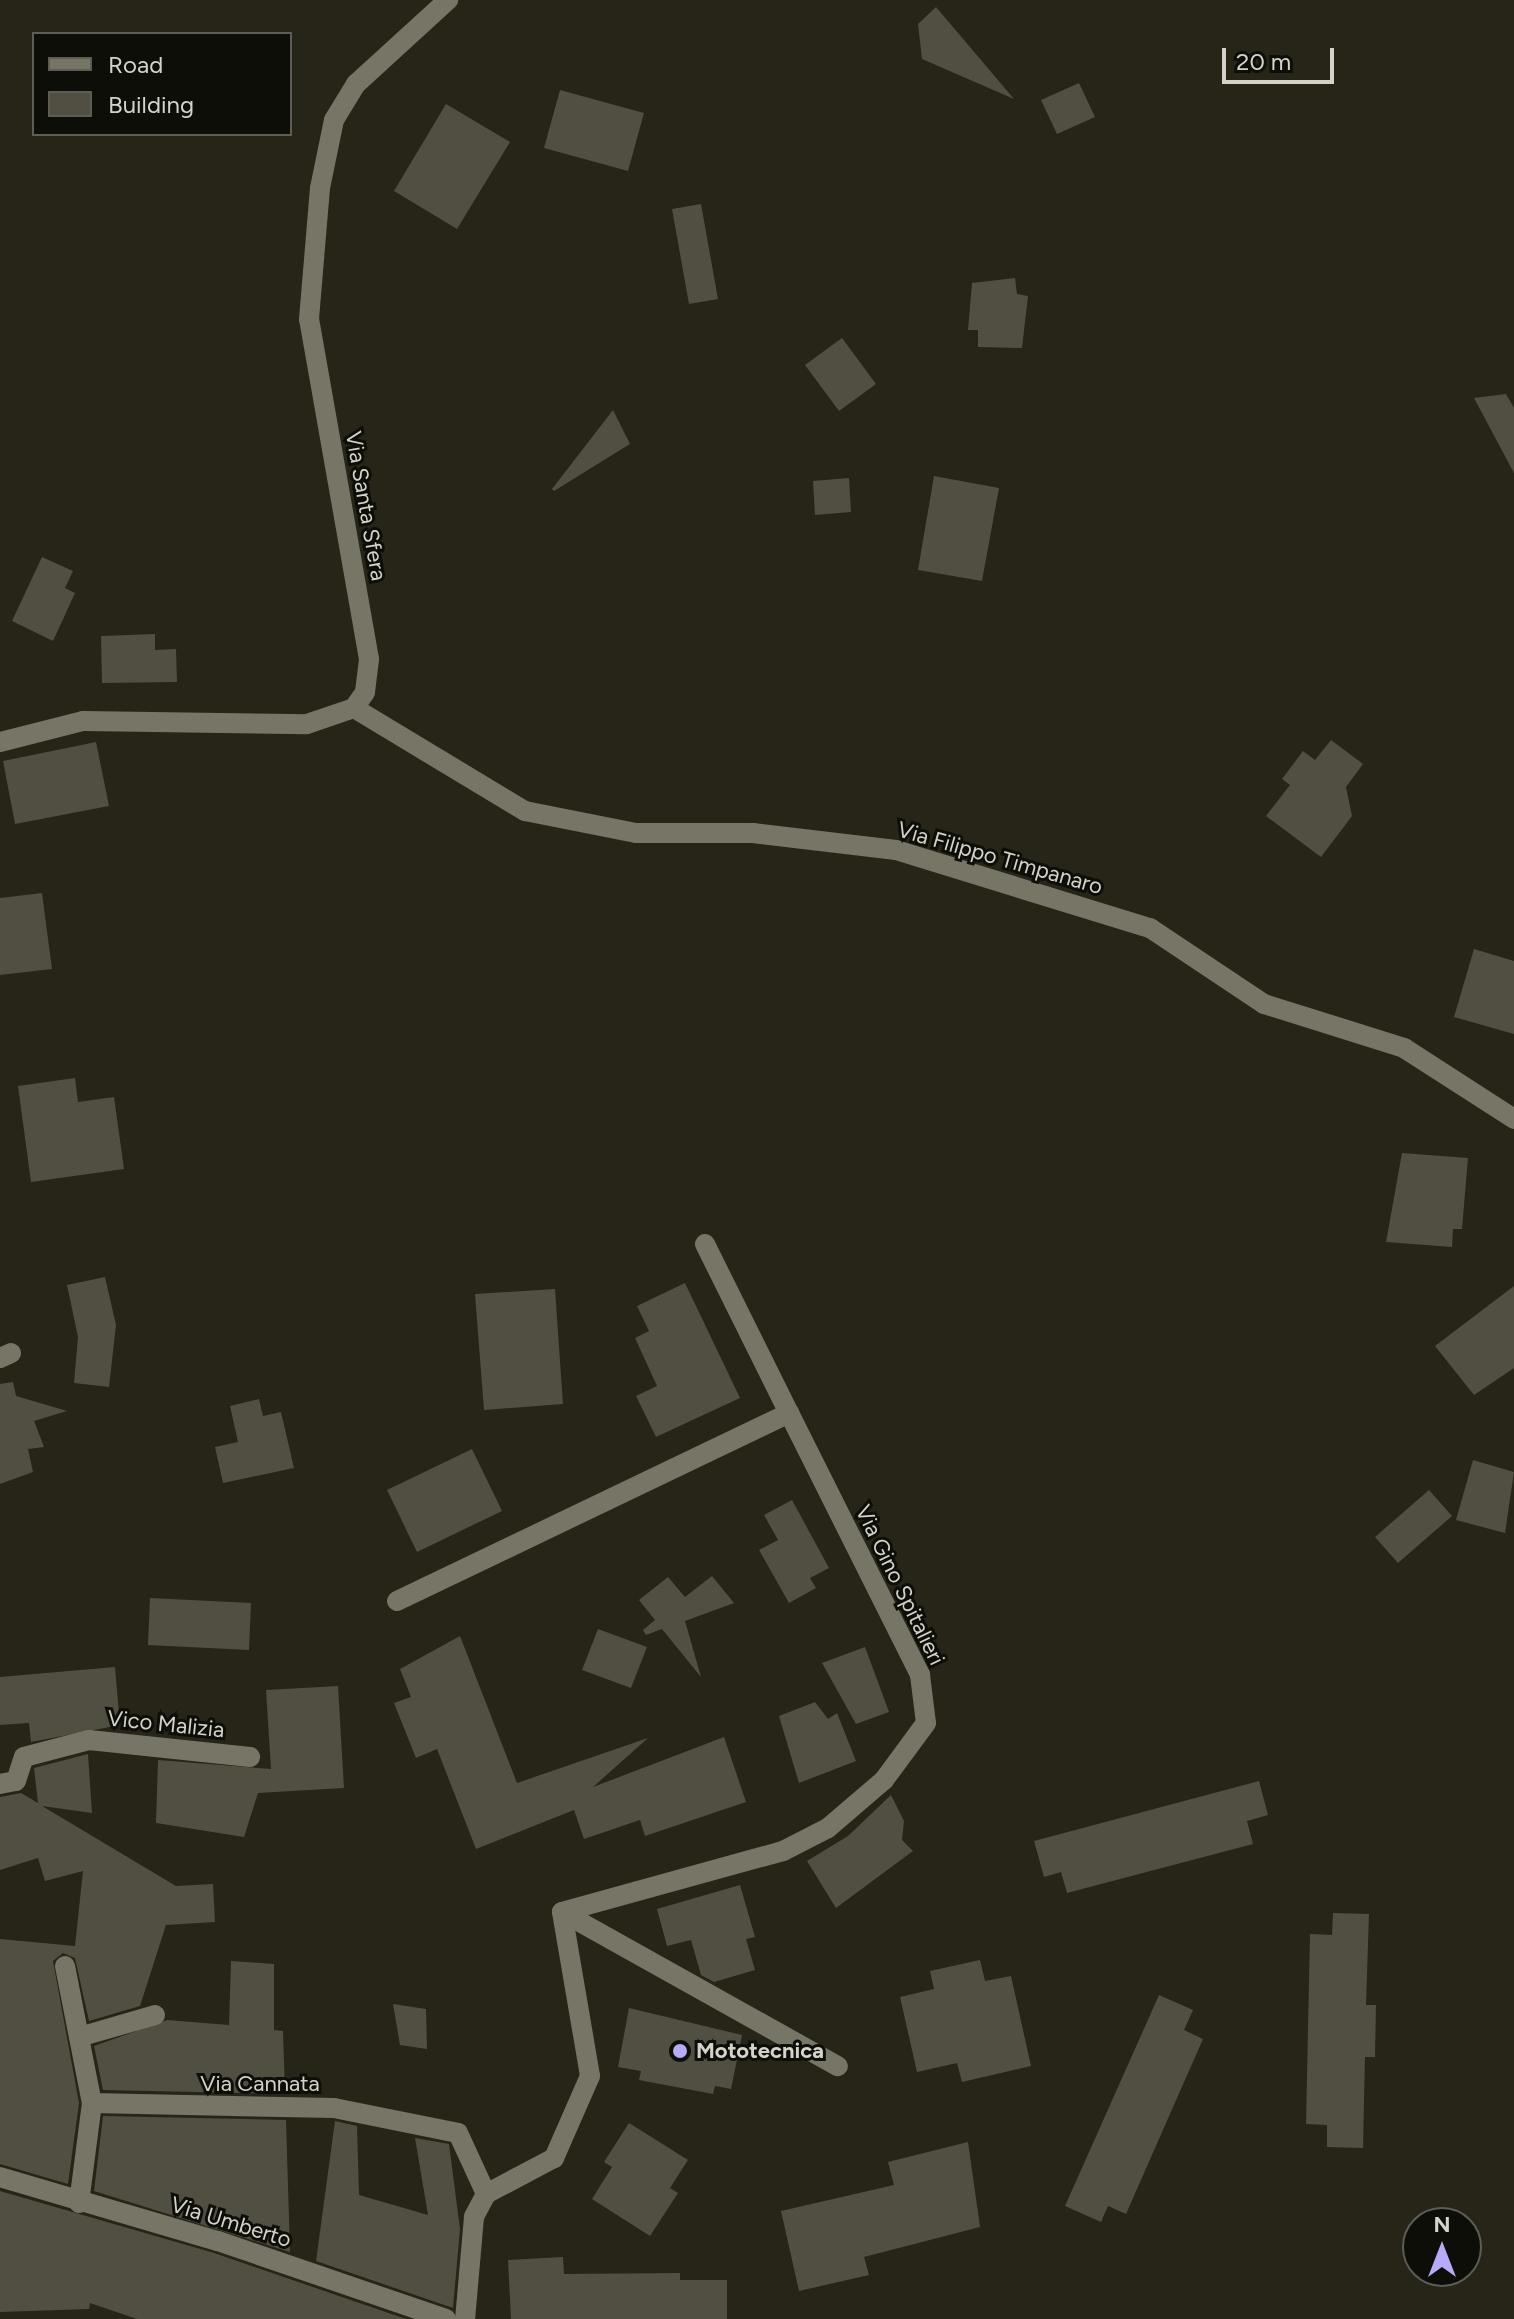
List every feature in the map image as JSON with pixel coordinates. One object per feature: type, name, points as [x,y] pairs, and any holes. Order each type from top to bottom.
[{"type":"street","name":"Via Santa Sfera","points":[[354,708],[365,692],[369,659],[309,319],[320,188],[334,120],[356,84],[448,0]]},
{"type":"street","points":[[0,742],[83,721],[307,724],[354,708]]},
{"type":"street","name":"Via Filippo Timpanaro","points":[[354,708],[525,811],[636,833],[753,833],[896,850],[1150,928],[1264,1004],[1404,1048],[1514,1119]]},
{"type":"street","name":"Via Gino Spitalieri","points":[[562,1912],[783,1851],[828,1828],[884,1780],[926,1723],[920,1675],[705,1244]]},
{"type":"street","points":[[397,1601],[789,1413]]},
{"type":"street","name":"Vico Malizia","points":[[0,1784],[16,1781],[24,1757],[89,1740],[250,1757]]},
{"type":"street","points":[[562,1912],[838,2066]]},
{"type":"street","points":[[465,2319],[474,2217],[486,2194],[554,2158],[590,2076],[562,1912]]},
{"type":"street","points":[[65,1966],[92,2103],[79,2203]]},
{"type":"street","points":[[79,2037],[155,2015]]},
{"type":"street","name":"Via Cannata","points":[[92,2103],[334,2108],[458,2133],[486,2194]]},
{"type":"street","name":"Via Umberto","points":[[0,2177],[79,2203],[218,2241],[446,2319]]},
{"type":"building","points":[[936,7],[1014,99],[922,59],[918,24]]},
{"type":"building","points":[[1079,83],[1095,117],[1057,134],[1041,100]]},
{"type":"building","points":[[560,90],[644,113],[628,171],[544,148]]},
{"type":"building","points":[[446,104],[510,142],[457,229],[394,191]]},
{"type":"building","points":[[701,204],[718,299],[689,304],[672,209]]},
{"type":"building","points":[[1015,278],[1017,294],[1028,296],[1022,348],[978,347],[978,330],[968,330],[972,283]]},
{"type":"building","points":[[842,338],[876,384],[839,411],[805,365]]},
{"type":"building","points":[[1506,394],[1514,408],[1514,473],[1474,398]]},
{"type":"building","points":[[613,410],[630,444],[554,491],[552,489]]},
{"type":"building","points":[[934,476],[999,488],[982,581],[918,570]]},
{"type":"building","points":[[849,478],[851,512],[815,515],[813,481]]},
{"type":"building","points":[[42,557],[73,571],[65,588],[75,593],[53,641],[12,621]]},
{"type":"building","points":[[155,634],[155,650],[176,649],[177,682],[102,683],[101,636]]},
{"type":"building","points":[[1331,740],[1363,764],[1346,787],[1352,816],[1321,857],[1266,816],[1290,785],[1282,779],[1303,751],[1315,760]]},
{"type":"building","points":[[96,742],[109,806],[15,824],[3,761]]},
{"type":"building","points":[[42,893],[52,969],[0,975],[0,898]]},
{"type":"building","points":[[1474,949],[1514,961],[1514,1034],[1454,1017]]},
{"type":"building","points":[[75,1078],[78,1102],[114,1097],[124,1169],[31,1182],[18,1086]]},
{"type":"building","points":[[1402,1153],[1468,1158],[1462,1229],[1453,1229],[1452,1247],[1386,1242]]},
{"type":"building","points":[[105,1277],[116,1325],[109,1387],[74,1383],[78,1337],[67,1285]]},
{"type":"building","points":[[685,1283],[740,1398],[656,1437],[636,1396],[657,1386],[635,1338],[649,1331],[637,1306]]},
{"type":"building","points":[[1514,1286],[1514,1368],[1474,1395],[1435,1346]]},
{"type":"building","points":[[555,1289],[563,1404],[484,1410],[475,1294]]},
{"type":"building","points":[[13,1382],[16,1396],[67,1411],[34,1421],[44,1447],[28,1449],[33,1472],[0,1484],[0,1384]]},
{"type":"building","points":[[259,1399],[263,1416],[281,1412],[294,1468],[223,1483],[215,1447],[238,1442],[230,1406]]},
{"type":"building","points":[[472,1449],[502,1511],[417,1552],[387,1490]]},
{"type":"building","points":[[1473,1460],[1514,1472],[1505,1533],[1456,1520]]},
{"type":"building","points":[[1429,1490],[1452,1516],[1398,1563],[1375,1537]]},
{"type":"building","points":[[792,1500],[829,1568],[810,1578],[816,1588],[789,1603],[759,1550],[778,1540],[764,1515]]},
{"type":"building","points":[[712,1576],[734,1603],[685,1621],[701,1677],[662,1629],[646,1635],[643,1630],[655,1620],[639,1600],[668,1577],[685,1597]]},
{"type":"building","points":[[150,1598],[251,1603],[249,1650],[148,1645]]},
{"type":"building","points":[[598,1629],[647,1647],[631,1688],[582,1670]]},
{"type":"building","points":[[460,1636],[517,1783],[648,1738],[593,1787],[724,1737],[746,1802],[645,1836],[640,1820],[584,1839],[574,1810],[476,1849],[437,1749],[416,1758],[394,1703],[411,1697],[400,1669]]},
{"type":"building","points":[[865,1647],[889,1712],[856,1724],[822,1663]]},
{"type":"building","points":[[115,1667],[120,1725],[31,1742],[29,1723],[0,1725],[0,1677]]},
{"type":"building","points":[[338,1686],[344,1788],[258,1793],[244,1837],[156,1823],[158,1760],[271,1769],[266,1690]]},
{"type":"building","points":[[815,1702],[828,1719],[837,1713],[856,1761],[799,1783],[779,1716]]},
{"type":"building","points":[[88,1754],[92,1813],[42,1806],[176,1886],[213,1884],[215,1922],[166,1925],[140,2006],[89,2021],[75,1958],[63,1953],[53,1961],[79,2103],[68,2184],[0,2164],[0,1939],[75,1946],[83,1871],[45,1881],[38,1858],[0,1870],[0,1797],[21,1793],[38,1803],[34,1768]]},
{"type":"building","points":[[1259,1781],[1268,1815],[1247,1821],[1253,1844],[1067,1893],[1061,1872],[1044,1877],[1034,1841]]},
{"type":"building","points":[[891,1795],[904,1821],[902,1840],[913,1851],[836,1908],[807,1861],[848,1836]]},
{"type":"building","points":[[740,1885],[755,1937],[746,1939],[755,1970],[714,1982],[701,1975],[691,1940],[667,1946],[657,1909]]},
{"type":"building","points":[[1333,1913],[1369,1914],[1366,2005],[1376,2005],[1375,2057],[1365,2057],[1363,2148],[1327,2147],[1327,2125],[1306,2124],[1310,1934],[1332,1935]]},
{"type":"building","points":[[980,1960],[985,1981],[1011,1976],[1031,2066],[962,2082],[957,2063],[917,2072],[900,1997],[934,1989],[930,1971]]},
{"type":"building","points":[[231,1961],[274,1964],[274,2030],[283,2031],[285,2094],[103,2090],[94,2046],[167,2020],[229,2025]]},
{"type":"building","points":[[1159,1995],[1193,2010],[1184,2030],[1203,2039],[1126,2214],[1108,2206],[1101,2222],[1065,2206]]},
{"type":"building","points":[[393,2004],[426,2009],[427,2049],[400,2045]]},
{"type":"building","name":"Mototecnica","points":[[629,2008],[742,2035],[731,2089],[715,2086],[713,2094],[639,2080],[641,2071],[618,2067]]},
{"type":"building","points":[[103,2116],[286,2120],[290,2252],[94,2191]]},
{"type":"building","points":[[335,2121],[357,2126],[359,2195],[428,2215],[415,2138],[449,2144],[460,2229],[453,2308],[316,2261]]},
{"type":"building","points":[[629,2123],[688,2160],[670,2188],[678,2193],[650,2236],[592,2199],[612,2167],[604,2162]]},
{"type":"building","points":[[968,2142],[980,2227],[864,2257],[869,2275],[799,2291],[781,2211],[894,2185],[888,2162]]},
{"type":"building","points":[[0,2191],[214,2253],[406,2319],[137,2319],[90,2303],[89,2309],[0,2312]]},
{"type":"building","points":[[563,2257],[564,2274],[680,2273],[680,2280],[727,2280],[727,2319],[511,2319],[508,2260]]},
{"type":"place","name":"Mototecnica","points":[[680,2051]]}]
